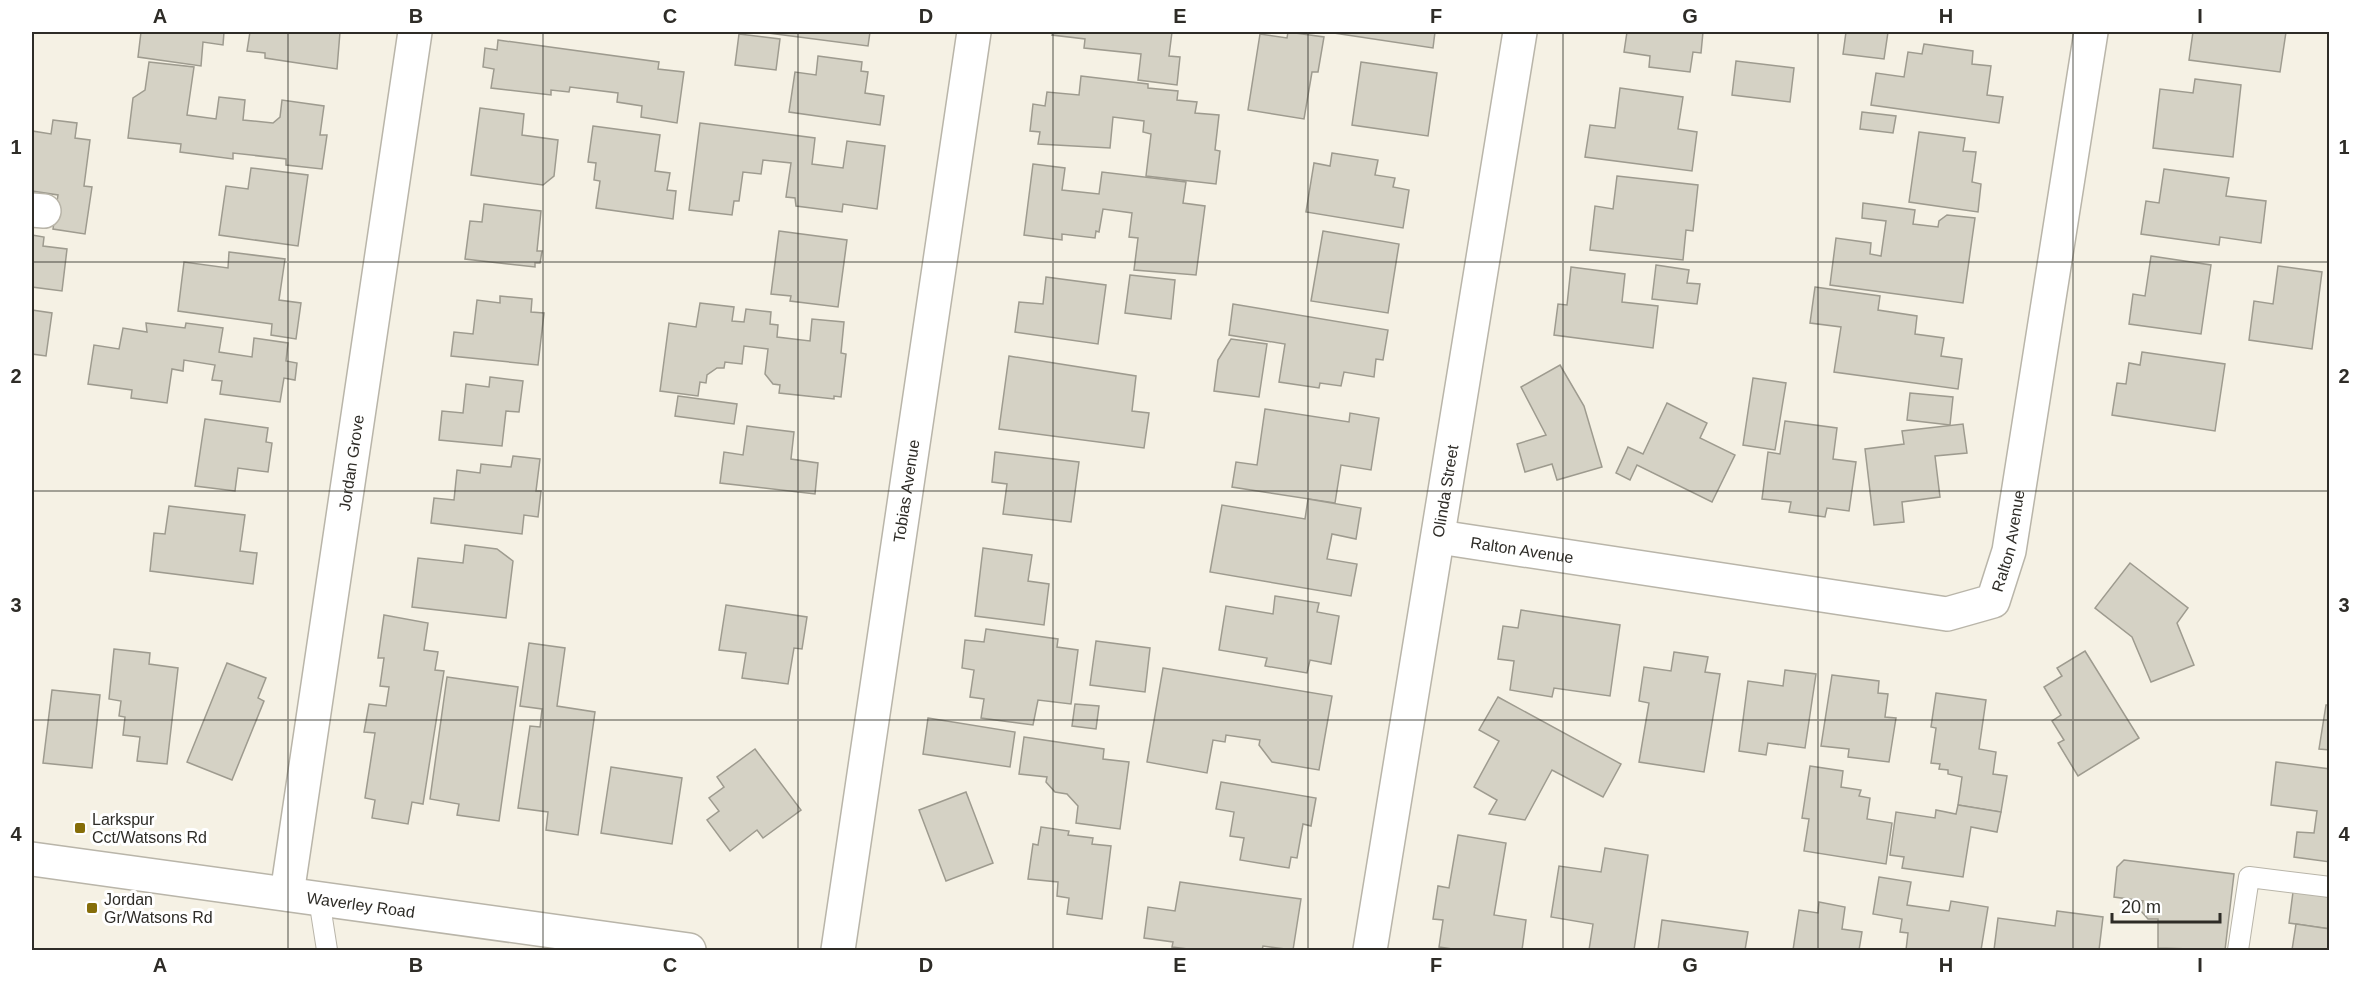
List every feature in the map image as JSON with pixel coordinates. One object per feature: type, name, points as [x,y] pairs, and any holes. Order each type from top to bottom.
[{"type":"street","name":"Jordan Grove","points":[[287,894],[415,32]]},
{"type":"street","name":"Tobias Avenue","points":[[838,951],[974,32]]},
{"type":"street","name":"Olinda Street","points":[[1370,951],[1521,32]]},
{"type":"street","name":"Ralton Avenue","points":[[1439,537],[1947,614],[1993,601],[2009,551],[2091,32]]},
{"type":"street","name":"Waverley Road","points":[[32,859],[287,894],[599,944],[689,951]]},
{"type":"lane","points":[[2238,951],[2248,877],[2330,887]]},
{"type":"lane","points":[[319,899],[327,951]]},
{"type":"building","points":[[141,32],[224,32],[223,45],[203,42],[201,66],[138,57]]},
{"type":"building","points":[[250,32],[340,32],[337,69],[265,58],[265,53],[247,51]]},
{"type":"building","points":[[760,32],[870,32],[868,46]]},
{"type":"building","points":[[1053,32],[1172,32],[1169,56],[1180,57],[1177,85],[1138,80],[1141,54],[1084,48],[1085,39],[1052,35]]},
{"type":"building","points":[[1288,32],[1324,37],[1318,72],[1312,72],[1304,119],[1248,110],[1260,34],[1287,38]]},
{"type":"building","points":[[1327,32],[1435,32],[1433,48]]},
{"type":"building","points":[[1627,32],[1703,32],[1701,53],[1693,52],[1690,72],[1649,67],[1650,56],[1624,52]]},
{"type":"building","points":[[1846,32],[1888,32],[1884,59],[1843,54]]},
{"type":"building","points":[[2193,32],[2286,32],[2280,72],[2189,60]]},
{"type":"building","points":[[739,34],[780,39],[776,70],[735,65]]},
{"type":"building","points":[[498,40],[659,62],[658,69],[684,72],[677,123],[641,117],[642,106],[617,102],[618,93],[570,87],[569,92],[551,90],[551,95],[491,88],[494,69],[483,67],[485,48],[497,50]]},
{"type":"building","points":[[1924,44],[1973,51],[1972,64],[1991,66],[1987,95],[2003,97],[1999,123],[1871,105],[1876,73],[1904,77],[1908,52],[1922,54]]},
{"type":"building","points":[[818,56],[862,62],[861,71],[868,72],[865,93],[884,96],[880,125],[789,112],[795,72],[816,75]]},
{"type":"building","points":[[1736,61],[1794,68],[1790,102],[1732,95]]},
{"type":"building","points":[[149,62],[194,67],[187,115],[216,119],[219,97],[245,100],[243,120],[273,123],[280,117],[282,100],[324,106],[320,135],[327,135],[322,169],[286,165],[286,159],[233,153],[233,159],[180,152],[181,144],[128,138],[133,98],[145,90]]},
{"type":"building","points":[[1361,62],[1437,73],[1428,136],[1352,125]]},
{"type":"building","points":[[1081,76],[1148,84],[1148,88],[1178,91],[1177,100],[1197,102],[1195,113],[1219,115],[1215,150],[1220,151],[1216,184],[1146,176],[1151,134],[1143,132],[1144,121],[1113,117],[1110,148],[1038,144],[1040,132],[1030,131],[1033,104],[1045,106],[1047,92],[1079,95]]},
{"type":"building","points":[[2195,79],[2241,85],[2233,157],[2153,148],[2160,89],[2193,93]]},
{"type":"building","points":[[1620,88],[1683,97],[1678,129],[1697,132],[1692,171],[1585,157],[1590,125],[1615,128]]},
{"type":"building","points":[[480,108],[524,114],[522,135],[558,140],[554,176],[543,185],[471,175]]},
{"type":"building","points":[[1862,112],[1896,116],[1893,133],[1860,129]]},
{"type":"building","points":[[53,120],[77,123],[75,138],[90,140],[84,186],[92,187],[85,234],[53,229],[58,195],[32,191],[32,131],[51,134]]},
{"type":"building","points":[[700,123],[815,138],[812,164],[843,168],[847,141],[885,146],[877,209],[843,204],[842,212],[796,206],[795,198],[786,197],[791,163],[763,160],[761,174],[743,172],[739,201],[734,201],[732,215],[689,210]]},
{"type":"building","points":[[593,126],[660,135],[655,171],[670,173],[667,190],[676,191],[673,219],[596,208],[600,181],[594,180],[596,163],[588,162]]},
{"type":"building","points":[[1919,132],[1965,138],[1963,151],[1976,152],[1972,182],[1981,184],[1978,212],[1909,202]]},
{"type":"building","points":[[1332,153],[1378,160],[1375,175],[1395,178],[1393,187],[1409,190],[1403,228],[1306,212],[1314,163],[1330,166]]},
{"type":"building","points":[[1033,164],[1065,168],[1062,190],[1099,194],[1102,172],[1186,182],[1183,203],[1205,206],[1196,275],[1134,270],[1138,238],[1129,237],[1132,213],[1103,209],[1099,232],[1096,231],[1095,238],[1062,234],[1062,240],[1024,235]]},
{"type":"building","points":[[251,168],[308,175],[298,246],[219,235],[226,186],[248,189]]},
{"type":"building","points":[[2164,169],[2229,178],[2226,196],[2266,201],[2261,243],[2220,237],[2219,245],[2141,234],[2146,201],[2159,203]]},
{"type":"building","points":[[1617,176],[1698,185],[1693,231],[1686,230],[1683,260],[1590,250],[1595,206],[1613,209]]},
{"type":"building","points":[[1863,203],[1915,210],[1913,224],[1938,227],[1939,221],[1947,215],[1975,218],[1963,303],[1830,285],[1836,238],[1871,243],[1870,254],[1881,256],[1886,221],[1862,218]]},
{"type":"building","points":[[484,204],[541,211],[537,251],[542,251],[540,263],[535,263],[535,267],[465,259],[470,221],[482,222]]},
{"type":"building","points":[[779,231],[847,240],[838,307],[790,301],[791,296],[771,294]]},
{"type":"building","points":[[1323,231],[1399,244],[1388,313],[1311,301]]},
{"type":"building","points":[[32,235],[44,237],[43,246],[67,249],[62,291],[32,287]]},
{"type":"building","points":[[229,252],[285,259],[279,300],[301,303],[296,339],[271,335],[272,324],[178,311],[184,262],[228,268]]},
{"type":"building","points":[[2151,256],[2211,265],[2201,334],[2129,324],[2133,294],[2145,296]]},
{"type":"building","points":[[1656,265],[1689,270],[1687,283],[1700,284],[1697,304],[1652,299]]},
{"type":"building","points":[[2278,266],[2322,272],[2312,349],[2249,340],[2254,301],[2273,304]]},
{"type":"building","points":[[1571,267],[1625,274],[1622,302],[1658,306],[1653,348],[1554,335],[1558,304],[1567,305]]},
{"type":"building","points":[[1130,275],[1175,280],[1171,319],[1125,313]]},
{"type":"building","points":[[1046,277],[1106,285],[1098,344],[1015,332],[1019,302],[1043,304]]},
{"type":"building","points":[[1815,287],[1880,296],[1878,310],[1917,316],[1915,334],[1944,338],[1941,356],[1962,359],[1958,389],[1834,372],[1841,327],[1810,323]]},
{"type":"building","points":[[500,296],[532,299],[531,312],[544,313],[538,365],[451,356],[454,332],[473,334],[477,300],[500,303]]},
{"type":"building","points":[[700,303],[734,307],[732,321],[744,322],[746,309],[771,312],[770,324],[778,325],[777,337],[810,341],[812,319],[844,322],[841,353],[846,354],[841,397],[834,396],[834,399],[779,393],[780,385],[773,384],[765,374],[768,349],[744,346],[742,364],[725,362],[724,368],[717,368],[707,375],[706,383],[700,382],[698,396],[660,391],[669,323],[696,327]]},
{"type":"building","points":[[1233,304],[1388,330],[1383,360],[1376,359],[1374,377],[1344,372],[1341,386],[1320,383],[1319,388],[1279,382],[1285,344],[1229,335]]},
{"type":"building","points":[[32,310],[52,313],[46,356],[32,354]]},
{"type":"building","points":[[146,323],[185,328],[186,323],[223,328],[219,352],[252,357],[254,338],[288,343],[286,361],[297,363],[295,380],[284,378],[280,402],[220,394],[222,381],[212,380],[215,365],[184,360],[183,371],[172,369],[167,403],[131,398],[132,390],[88,384],[94,345],[119,349],[123,328],[147,332]]},
{"type":"building","points":[[1231,339],[1267,344],[1259,397],[1214,391],[1218,360]]},
{"type":"building","points":[[2142,352],[2225,364],[2215,431],[2112,415],[2117,383],[2126,384],[2129,363],[2140,365]]},
{"type":"building","points":[[1009,356],[1136,376],[1132,411],[1149,413],[1144,448],[999,429]]},
{"type":"building","points":[[1560,365],[1584,406],[1602,467],[1557,480],[1552,464],[1525,472],[1517,444],[1546,435],[1521,387]]},
{"type":"building","points":[[490,377],[523,381],[519,412],[506,411],[502,446],[439,440],[442,411],[463,413],[466,384],[489,387]]},
{"type":"building","points":[[1753,378],[1786,383],[1775,450],[1743,445]]},
{"type":"building","points":[[1910,393],[1953,397],[1950,425],[1907,420]]},
{"type":"building","points":[[678,396],[737,404],[734,424],[675,416]]},
{"type":"building","points":[[1667,403],[1707,423],[1700,438],[1735,455],[1712,502],[1637,465],[1630,480],[1616,473],[1628,447],[1643,454]]},
{"type":"building","points":[[1265,409],[1349,422],[1350,413],[1379,418],[1371,470],[1341,465],[1335,503],[1232,487],[1236,462],[1257,465]]},
{"type":"building","points":[[205,419],[268,428],[266,442],[272,443],[268,472],[238,468],[235,491],[195,486]]},
{"type":"building","points":[[1785,421],[1837,428],[1833,459],[1856,462],[1849,511],[1827,508],[1825,517],[1789,512],[1791,502],[1762,499],[1768,452],[1780,454]]},
{"type":"building","points":[[1963,424],[1967,453],[1935,456],[1940,497],[1902,502],[1904,522],[1874,525],[1865,449],[1904,444],[1902,431]]},
{"type":"building","points":[[747,426],[794,432],[791,459],[818,463],[815,494],[720,483],[724,452],[743,455]]},
{"type":"building","points":[[995,452],[1079,462],[1071,522],[1003,514],[1007,484],[992,482]]},
{"type":"building","points":[[513,456],[540,459],[536,491],[541,491],[538,517],[524,515],[522,534],[431,523],[434,498],[454,500],[457,470],[480,473],[481,464],[511,467]]},
{"type":"building","points":[[1308,499],[1361,508],[1356,539],[1332,534],[1327,559],[1357,564],[1351,596],[1210,572],[1222,505],[1305,519]]},
{"type":"building","points":[[169,506],[245,515],[240,551],[257,553],[253,584],[150,571],[154,533],[165,534]]},
{"type":"building","points":[[465,545],[497,549],[513,561],[506,618],[412,607],[418,558],[463,563]]},
{"type":"building","points":[[983,548],[1032,555],[1028,581],[1049,584],[1044,625],[975,616]]},
{"type":"building","points":[[2130,563],[2188,608],[2177,623],[2194,665],[2151,682],[2132,637],[2095,608]]},
{"type":"building","points":[[1275,596],[1319,603],[1317,612],[1339,616],[1331,664],[1310,660],[1307,673],[1265,666],[1267,658],[1219,650],[1226,606],[1273,614]]},
{"type":"building","points":[[726,605],[807,617],[802,649],[794,648],[788,684],[742,678],[746,653],[719,650]]},
{"type":"building","points":[[1521,610],[1620,625],[1610,696],[1554,688],[1552,697],[1510,690],[1514,661],[1498,659],[1503,626],[1518,628]]},
{"type":"building","points":[[384,615],[428,623],[424,650],[438,652],[435,670],[444,671],[423,804],[412,802],[408,824],[372,818],[375,800],[365,798],[375,733],[364,732],[369,704],[386,706],[389,687],[380,686],[384,658],[378,658]]},
{"type":"building","points":[[986,629],[1058,639],[1057,647],[1078,650],[1071,704],[1038,700],[1033,725],[981,718],[984,699],[970,697],[974,670],[962,668],[965,640],[984,642]]},
{"type":"building","points":[[1096,641],[1150,648],[1145,692],[1090,685]]},
{"type":"building","points":[[529,643],[565,648],[557,706],[595,712],[578,835],[546,830],[548,812],[518,808],[530,726],[540,727],[542,709],[520,706]]},
{"type":"building","points":[[114,649],[150,653],[149,664],[178,668],[167,764],[137,761],[140,737],[123,735],[125,717],[119,716],[121,701],[109,699]]},
{"type":"building","points":[[2085,651],[2139,738],[2078,776],[2058,743],[2064,740],[2052,721],[2061,715],[2044,687],[2062,676],[2057,668]]},
{"type":"building","points":[[1674,652],[1708,657],[1705,672],[1720,674],[1704,772],[1639,762],[1649,703],[1639,701],[1644,667],[1671,671]]},
{"type":"building","points":[[227,663],[266,678],[258,698],[264,701],[232,780],[187,762]]},
{"type":"building","points":[[1163,668],[1332,696],[1319,770],[1272,762],[1259,745],[1260,740],[1226,735],[1225,742],[1213,740],[1207,773],[1147,762]]},
{"type":"building","points":[[1785,670],[1816,674],[1805,748],[1768,743],[1766,755],[1739,751],[1748,681],[1783,686]]},
{"type":"building","points":[[1832,675],[1879,681],[1878,693],[1888,694],[1885,717],[1896,718],[1889,762],[1848,757],[1849,749],[1821,746]]},
{"type":"building","points":[[447,677],[518,687],[499,821],[457,815],[459,804],[430,799]]},
{"type":"building","points":[[52,690],[100,695],[92,768],[43,763]]},
{"type":"building","points":[[1936,693],[1986,700],[1979,749],[1996,752],[1993,774],[2007,776],[2001,812],[1958,805],[1962,777],[1948,774],[1948,770],[1939,769],[1940,764],[1931,763],[1936,728],[1931,727]]},
{"type":"building","points":[[1498,697],[1621,764],[1603,797],[1552,770],[1525,820],[1489,814],[1497,800],[1474,787],[1499,741],[1479,730]]},
{"type":"building","points":[[1075,704],[1099,706],[1096,729],[1072,726]]},
{"type":"building","points":[[2326,705],[2330,705],[2330,750],[2319,749]]},
{"type":"building","points":[[928,718],[1015,732],[1010,767],[923,754]]},
{"type":"building","points":[[1024,737],[1104,749],[1103,759],[1129,762],[1120,829],[1076,823],[1078,806],[1067,794],[1055,792],[1046,782],[1047,777],[1019,774]]},
{"type":"building","points":[[755,749],[801,810],[763,838],[757,830],[730,851],[707,820],[719,811],[709,798],[724,787],[717,777]]},
{"type":"building","points":[[2276,762],[2330,769],[2330,862],[2294,857],[2297,832],[2314,833],[2317,811],[2271,805]]},
{"type":"building","points":[[1810,766],[1843,771],[1841,787],[1861,790],[1859,796],[1870,798],[1867,819],[1892,823],[1886,864],[1804,851],[1809,819],[1802,818]]},
{"type":"building","points":[[611,767],[682,778],[672,844],[601,833]]},
{"type":"building","points":[[1221,782],[1316,798],[1311,826],[1303,824],[1297,858],[1291,857],[1289,868],[1240,860],[1244,838],[1230,836],[1234,812],[1216,809]]},
{"type":"building","points":[[966,792],[993,863],[946,881],[919,810]]},
{"type":"building","points":[[1958,805],[2001,812],[1997,832],[1971,827],[1963,877],[1902,868],[1904,857],[1890,855],[1896,812],[1935,818],[1936,810],[1956,814]]},
{"type":"building","points":[[1041,827],[1069,831],[1068,835],[1093,838],[1092,844],[1111,846],[1102,919],[1067,914],[1069,898],[1057,896],[1058,882],[1028,879],[1033,844],[1038,845]]},
{"type":"building","points":[[1458,835],[1506,843],[1494,915],[1526,920],[1522,950],[1459,950],[1439,947],[1443,920],[1433,919],[1438,886],[1449,888]]},
{"type":"building","points":[[1605,848],[1648,855],[1634,950],[1589,950],[1593,924],[1551,917],[1559,866],[1601,872]]},
{"type":"building","points":[[2124,860],[2234,874],[2225,950],[2158,948],[2158,919],[2148,919],[2141,911],[2143,901],[2114,897],[2117,867]]},
{"type":"building","points":[[1879,877],[1911,882],[1907,905],[1949,911],[1951,901],[1988,907],[1981,950],[1906,950],[1908,933],[1900,932],[1902,919],[1873,914]]},
{"type":"building","points":[[1180,882],[1301,899],[1293,950],[1263,946],[1262,950],[1196,950],[1172,947],[1173,942],[1144,938],[1148,907],[1175,911]]},
{"type":"building","points":[[2293,892],[2330,897],[2330,929],[2289,923]]},
{"type":"building","points":[[1819,902],[1845,907],[1842,929],[1862,932],[1859,950],[1793,950],[1799,910],[1818,913]]},
{"type":"building","points":[[2057,911],[2103,917],[2099,950],[1994,950],[1998,918],[2055,926]]},
{"type":"building","points":[[1662,920],[1748,932],[1745,950],[1658,950]]},
{"type":"building","points":[[2296,924],[2330,929],[2330,950],[2292,950]]},
{"type":"place","name":"Larkspur Cct/Watsons Rd","points":[[80,828]]},
{"type":"place","name":"Jordan Gr/Watsons Rd","points":[[92,908]]}]
